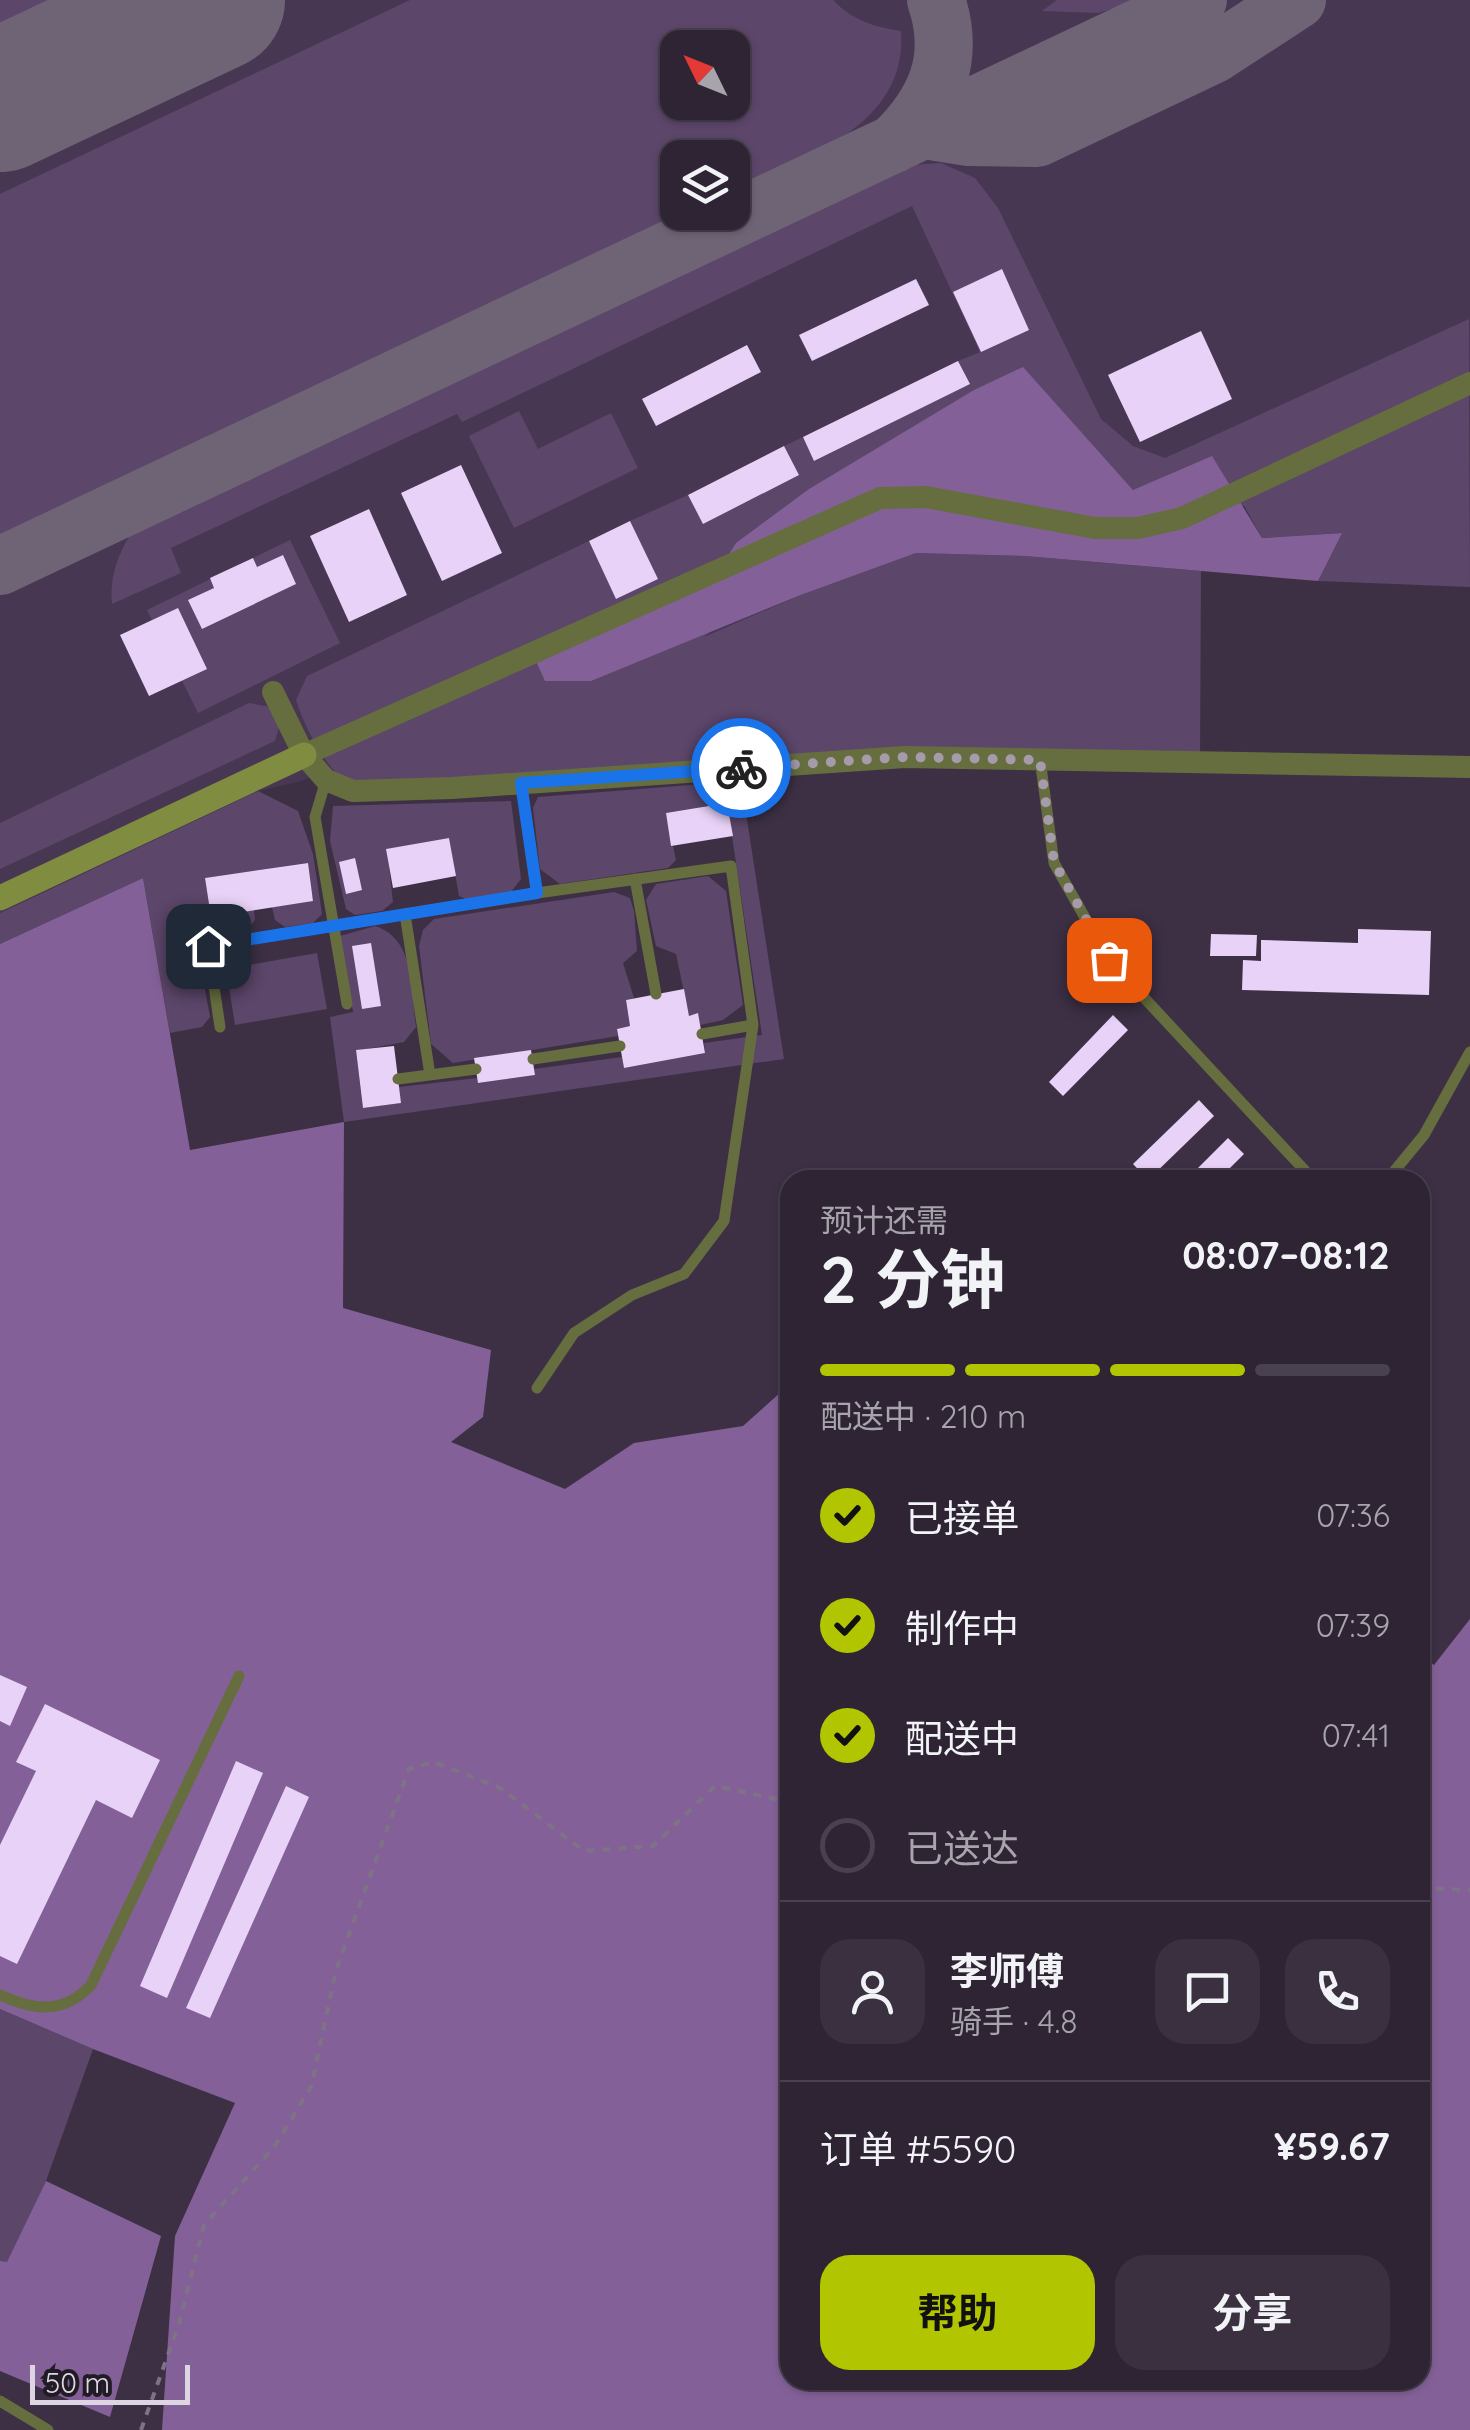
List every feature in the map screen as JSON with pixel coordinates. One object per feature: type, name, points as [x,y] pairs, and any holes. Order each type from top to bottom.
[{"type":"street","points":[[0,898],[304,755],[880,498],[926,497],[1095,528],[1138,528],[1182,518],[1470,383]]},
{"type":"street","points":[[273,692],[304,755],[326,780],[353,791],[905,757],[1470,768]]},
{"type":"lane","points":[[1040,760],[1054,862],[1109,960],[1304,1170]]},
{"type":"lane","points":[[326,780],[315,817],[347,1004]]},
{"type":"lane","points":[[521,783],[537,893]]},
{"type":"lane","points":[[220,1027],[208,946],[731,866],[753,1025],[724,1221],[684,1274],[632,1295],[574,1333],[537,1388]]},
{"type":"lane","points":[[635,879],[656,994]]},
{"type":"lane","points":[[406,914],[430,1075]]},
{"type":"lane","points":[[702,1034],[753,1025]]},
{"type":"lane","points":[[533,1060],[620,1046]]},
{"type":"lane","points":[[1395,1170],[1424,1135],[1470,1052]]},
{"type":"lane","points":[[398,1079],[476,1068]]},
{"type":"lane","points":[[0,1994],[50,2008],[76,2001],[91,1984],[239,1676]]},
{"type":"lane","points":[[0,2401],[48,2430]]},
{"type":"path","points":[[142,2430],[179,2324],[204,2225],[274,2147],[311,2087],[336,1970],[408,1769],[434,1762],[500,1788],[584,1851],[653,1846],[716,1786],[780,1800]]},
{"type":"path","points":[[1430,1888],[1470,1890]]},
{"type":"shaded area","points":[[0,0],[1470,0],[1470,400],[297,782],[258,791],[0,913]]},
{"type":"shaded area","points":[[0,0],[64,0],[0,30]]},
{"type":"shaded area","points":[[410,0],[833,0],[864,22],[901,31],[899,64],[888,92],[846,135],[819,151],[750,184],[750,140],[660,140],[660,226],[0,535],[0,194]]},
{"type":"shaded area","points":[[1057,0],[1141,0],[1098,13],[1042,11]]},
{"type":"shaded area","points":[[941,163],[975,178],[998,208],[1101,419],[1133,446],[1165,458],[1469,319],[1470,587],[1318,581],[1341,533],[1262,538],[1244,506],[1133,490],[1023,368],[704,637],[798,596],[916,553],[1025,556],[1201,571],[1200,762],[905,757],[353,791],[326,761],[301,713],[296,700],[307,676],[589,541],[617,599],[657,579],[630,521],[688,495],[703,524],[799,475],[784,446],[803,437],[815,461],[969,384],[958,361],[980,352],[912,206],[462,422],[457,414],[171,548],[181,573],[112,604],[118,559],[140,519],[869,177],[911,165]]},
{"type":"shaded area","points":[[1023,367],[1133,490],[1212,456],[1262,538],[1342,533],[1318,581],[1025,556],[916,553],[798,596],[591,681],[545,681],[530,648],[721,567],[736,543],[809,489],[974,390]]},
{"type":"shaded area","points":[[519,411],[538,449],[611,413],[638,468],[514,528],[469,436]]},
{"type":"shaded area","points":[[290,540],[340,643],[198,713],[147,610]]},
{"type":"shaded area","points":[[249,703],[270,707],[279,727],[275,741],[0,869],[0,823]]},
{"type":"shaded area","points":[[741,781],[784,1059],[344,1122],[330,1017],[353,1012],[340,936],[375,926],[398,942],[405,954],[416,1027],[404,1042],[356,1051],[363,1108],[400,1103],[399,1087],[477,1078],[479,1083],[535,1075],[534,1069],[622,1057],[624,1068],[705,1053],[704,1043],[762,1035],[727,803],[666,813],[676,860],[668,868],[560,884],[540,869],[533,808],[538,797]]},
{"type":"shaded area","points":[[258,791],[298,811],[313,854],[322,914],[313,923],[285,927],[275,920],[272,907],[313,900],[307,863],[205,878],[211,916],[254,910],[255,920],[246,930],[197,945],[181,977],[202,973],[210,1017],[202,1027],[170,1033],[143,878],[0,944],[0,913]]},
{"type":"shaded area","points":[[511,801],[521,879],[511,892],[466,899],[459,896],[449,838],[387,849],[393,902],[382,911],[355,915],[346,909],[330,841],[333,806]]},
{"type":"shaded area","points":[[708,876],[726,891],[743,1005],[723,1020],[700,1025],[698,1014],[689,1016],[676,954],[656,946],[646,900],[656,884]]},
{"type":"shaded area","points":[[143,878],[190,1150],[344,1122],[343,1308],[491,1350],[483,1417],[451,1442],[565,1489],[634,1443],[743,1426],[780,1393],[780,2390],[1430,2390],[1430,1662],[1434,1665],[1470,1619],[1470,2430],[162,2430],[175,2236],[235,2103],[0,2009],[0,944]]},
{"type":"shaded area","points":[[614,892],[630,898],[637,951],[623,963],[634,998],[626,1000],[630,1026],[617,1029],[618,1036],[453,1063],[431,1044],[419,946],[423,930],[434,919]]},
{"type":"shaded area","points":[[317,953],[327,1009],[235,1025],[226,969]]},
{"type":"shaded area","points":[[0,2009],[93,2049],[46,2181],[7,2263],[0,2261]]},
{"type":"shaded area","points":[[46,2181],[161,2236],[110,2417],[0,2371],[0,2261],[7,2262]]},
{"type":"building","points":[[1002,269],[1029,330],[981,352],[953,292]]},
{"type":"building","points":[[916,279],[929,305],[812,361],[799,335]]},
{"type":"building","points":[[1201,331],[1232,399],[1140,442],[1108,375]]},
{"type":"building","points":[[747,345],[761,372],[656,426],[642,399]]},
{"type":"building","points":[[958,361],[970,384],[814,461],[803,437]]},
{"type":"building","points":[[784,446],[799,475],[703,524],[688,495]]},
{"type":"building","points":[[461,465],[502,553],[442,581],[401,493]]},
{"type":"building","points":[[369,509],[407,595],[349,622],[310,536]]},
{"type":"building","points":[[630,521],[658,579],[616,599],[589,541]]},
{"type":"building","points":[[283,555],[296,584],[202,629],[188,600],[214,588],[210,578],[253,558],[257,567]]},
{"type":"building","points":[[178,608],[207,669],[149,696],[120,635]]},
{"type":"building","points":[[727,803],[733,836],[671,846],[666,813]]},
{"type":"building","points":[[449,838],[456,876],[393,888],[386,849]]},
{"type":"building","points":[[355,858],[362,890],[346,894],[339,862]]},
{"type":"building","points":[[308,863],[313,901],[211,917],[205,878]]},
{"type":"building","points":[[1358,929],[1431,931],[1429,995],[1242,990],[1243,960],[1261,961],[1261,940],[1358,943]]},
{"type":"building","points":[[194,931],[202,973],[181,978],[173,935]]},
{"type":"building","points":[[1211,934],[1257,935],[1256,956],[1210,956]]},
{"type":"building","points":[[371,943],[381,1006],[362,1009],[352,946]]},
{"type":"building","points":[[684,989],[689,1016],[698,1013],[705,1053],[624,1068],[617,1029],[630,1026],[626,1000]]},
{"type":"building","points":[[1113,1015],[1128,1030],[1063,1096],[1049,1082]]},
{"type":"building","points":[[394,1046],[401,1103],[363,1108],[356,1050]]},
{"type":"building","points":[[531,1050],[535,1075],[478,1083],[474,1058]]},
{"type":"building","points":[[1199,1100],[1214,1116],[1158,1170],[1139,1170],[1133,1164]]},
{"type":"building","points":[[1228,1138],[1244,1154],[1228,1170],[1196,1170]]},
{"type":"building","points":[[0,1675],[27,1687],[10,1726],[0,1721]]},
{"type":"building","points":[[45,1704],[160,1760],[132,1818],[96,1800],[17,1964],[0,1956],[0,1845],[36,1771],[16,1762]]},
{"type":"building","points":[[236,1761],[263,1773],[167,1998],[140,1986]]},
{"type":"building","points":[[286,1786],[309,1797],[210,2018],[186,2008]]},
{"type":"taxiway","points":[[894,144],[921,112],[938,78],[944,41],[936,0]]},
{"type":"taxiway","points":[[0,566],[1198,0]]},
{"type":"taxiway","points":[[925,130],[969,137],[1037,138],[1214,54],[1297,0]]},
{"type":"runway","points":[[0,101],[214,0]]},
{"type":"way so far","points":[[741,768],[905,757],[1040,760],[1054,862],[1109,960]]},
{"type":"route","points":[[208,946],[537,893],[521,783],[741,768]]}]
